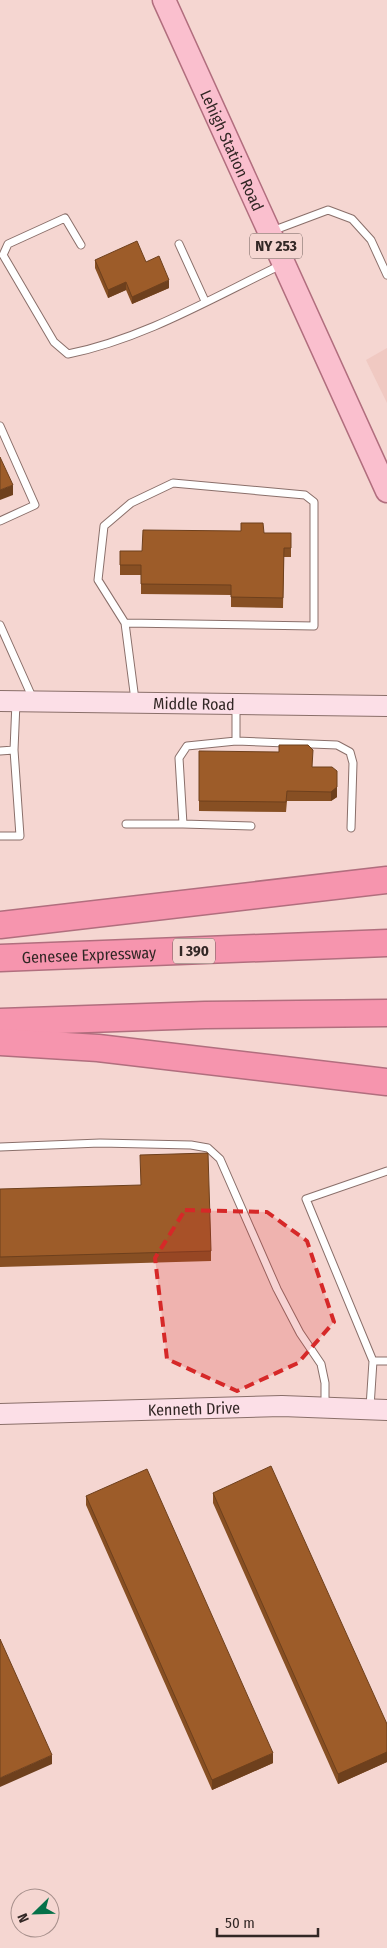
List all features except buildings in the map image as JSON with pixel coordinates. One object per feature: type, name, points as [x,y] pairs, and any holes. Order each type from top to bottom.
[{"type":"highway","points":[[0,926],[387,880]]},
{"type":"highway","name":"Genesee Expressway","points":[[0,958],[387,943]]},
{"type":"highway","points":[[0,1022],[204,1015],[387,1013]]},
{"type":"highway","points":[[0,1042],[98,1048],[387,1082]]},
{"type":"main road","name":"Lehigh Station Road","points":[[164,0],[387,491]]},
{"type":"street","name":"Middle Road","points":[[17,701],[387,706]]},
{"type":"street","name":"Kenneth Drive","points":[[0,1414],[325,1406],[379,1410]]},
{"type":"lane","points":[[269,232],[328,210],[352,219],[371,240],[387,275]]},
{"type":"lane","points":[[81,245],[65,218],[8,244],[3,255],[54,342],[68,354],[92,349],[134,334],[284,264]]},
{"type":"lane","points":[[179,244],[205,301]]},
{"type":"lane","points":[[0,426],[35,505],[0,521]]},
{"type":"lane","points":[[125,623],[314,626],[314,502],[305,495],[173,483],[131,503],[104,526],[98,580],[125,623],[135,703]]},
{"type":"lane","points":[[0,625],[17,701],[14,750],[20,836],[0,836]]},
{"type":"lane","points":[[236,704],[236,741]]},
{"type":"lane","points":[[183,824],[179,758],[187,746],[236,741],[337,745],[350,752],[353,763],[351,828]]},
{"type":"lane","points":[[0,751],[14,750]]},
{"type":"lane","points":[[126,824],[252,826]]},
{"type":"lane","points":[[0,1147],[100,1143],[191,1145],[208,1148],[220,1159],[277,1289],[300,1333],[321,1364],[325,1383],[325,1406]]},
{"type":"lane","points":[[379,1410],[373,1361],[306,1199],[387,1171]]},
{"type":"lane","points":[[373,1361],[387,1361]]},
{"type":"highlighted area","points":[[185,1210],[267,1212],[307,1241],[334,1322],[298,1363],[237,1391],[167,1359],[155,1258]]},
{"type":"shaded area","points":[[387,348],[387,403],[366,360]]}]
